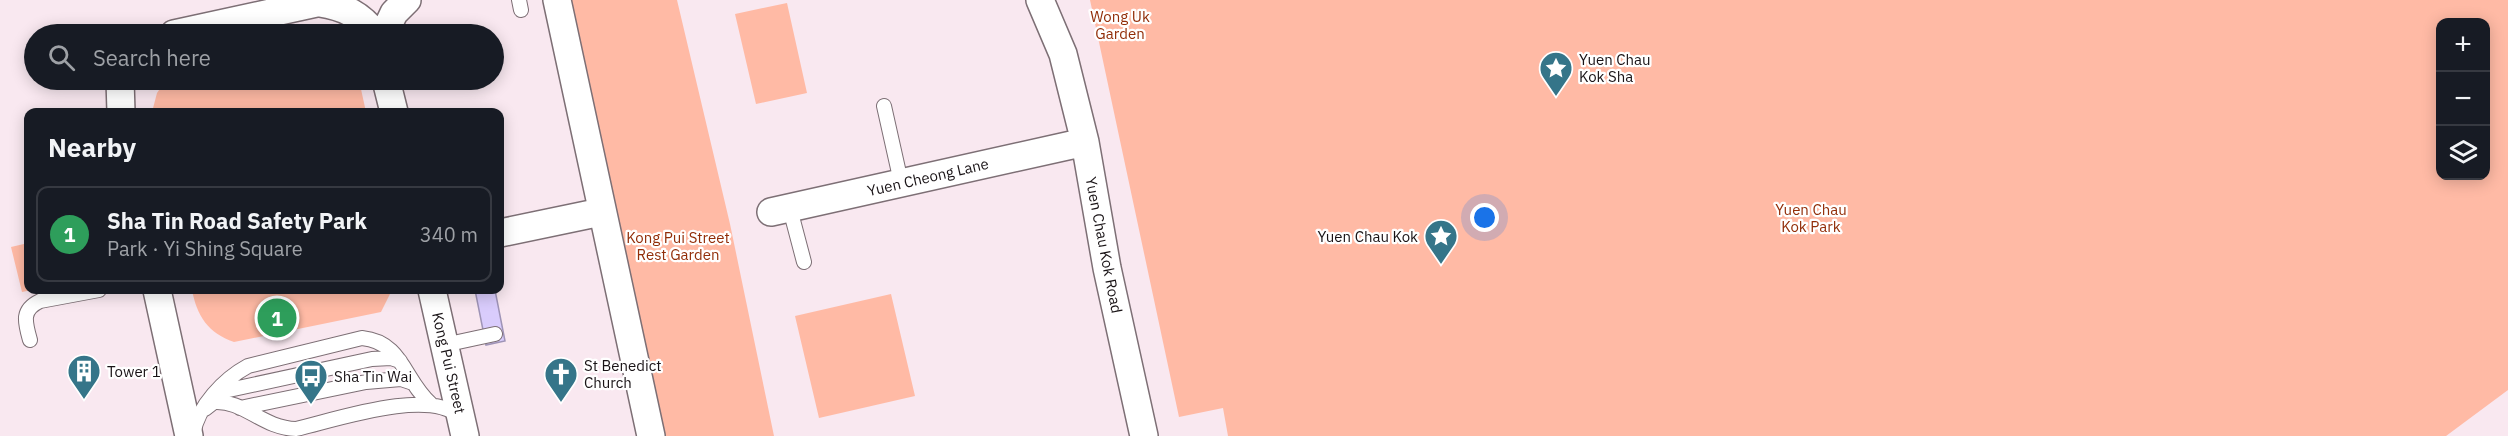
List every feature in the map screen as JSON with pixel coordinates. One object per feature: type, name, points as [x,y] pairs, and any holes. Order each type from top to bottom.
[{"type":"street","points":[[389,24],[394,13],[407,0]]},
{"type":"street","points":[[557,0],[651,436]]},
{"type":"street","name":"Yuen Chau Kok Road","points":[[1040,0],[1064,54]]},
{"type":"street","name":"Yuen Chau Kok Road","points":[[1061,0],[1064,54],[1085,142],[1107,268],[1144,436]]},
{"type":"street","points":[[221,24],[325,2],[359,16],[366,24]]},
{"type":"street","points":[[120,90],[121,108]]},
{"type":"street","points":[[388,90],[393,108]]},
{"type":"street","name":"Yuen Cheong Lane","points":[[781,210],[1085,142]]},
{"type":"street","points":[[504,232],[601,212]]},
{"type":"street","points":[[158,294],[191,436]]},
{"type":"street","name":"Kong Pui Street","points":[[433,294],[463,427]]},
{"type":"lane","points":[[884,106],[901,182]]},
{"type":"lane","points":[[781,210],[804,262]]},
{"type":"lane","points":[[30,340],[25,320],[31,305],[70,294]]},
{"type":"lane","points":[[444,345],[495,334]]},
{"type":"lane","points":[[191,436],[203,410],[215,393],[235,373],[248,366],[362,339],[379,341],[390,348],[430,404]]},
{"type":"lane","points":[[215,393],[372,359],[391,358],[400,361]]},
{"type":"lane","points":[[240,408],[376,381],[401,379],[413,382]]},
{"type":"lane","points":[[203,410],[214,402],[231,403],[270,425],[283,429],[296,429],[411,404],[430,404],[447,408],[463,427]]},
{"type":"green space","name":"Kong Pui Street Rest Garden","points":[[567,0],[677,0],[730,224],[774,436],[663,436]]},
{"type":"green space","name":"Yuen Chau Kok Park","points":[[1090,0],[2508,0],[2508,390],[2446,436],[1228,436],[1223,408],[1179,417]]},
{"type":"green space","points":[[787,3],[807,93],[756,104],[735,14]]},
{"type":"green space","points":[[159,90],[361,90],[365,108],[153,108]]},
{"type":"green space","points":[[24,244],[24,292],[22,292],[11,247]]},
{"type":"green space","points":[[193,294],[390,294],[381,312],[234,342],[217,334],[205,322],[197,308]]},
{"type":"green space","points":[[891,294],[915,396],[819,418],[795,316]]},
{"type":"shaded area","points":[[476,294],[496,294],[505,341],[486,345]]},
{"type":"place","name":"Yuen Chau Kok Sha","points":[[1556,97]]},
{"type":"place","name":"Yuen Chau Kok","points":[[1441,265]]},
{"type":"place","name":"Sha Tin Road Safety Park","points":[[277,318]]},
{"type":"place","name":"Tower 1","points":[[84,400]]},
{"type":"place","name":"St Benedict Church","points":[[561,403]]},
{"type":"place","name":"Sha Tin Wai","points":[[311,405]]},
{"type":"park label","name":"Wong Uk Garden","points":[[1120,24]]}]
